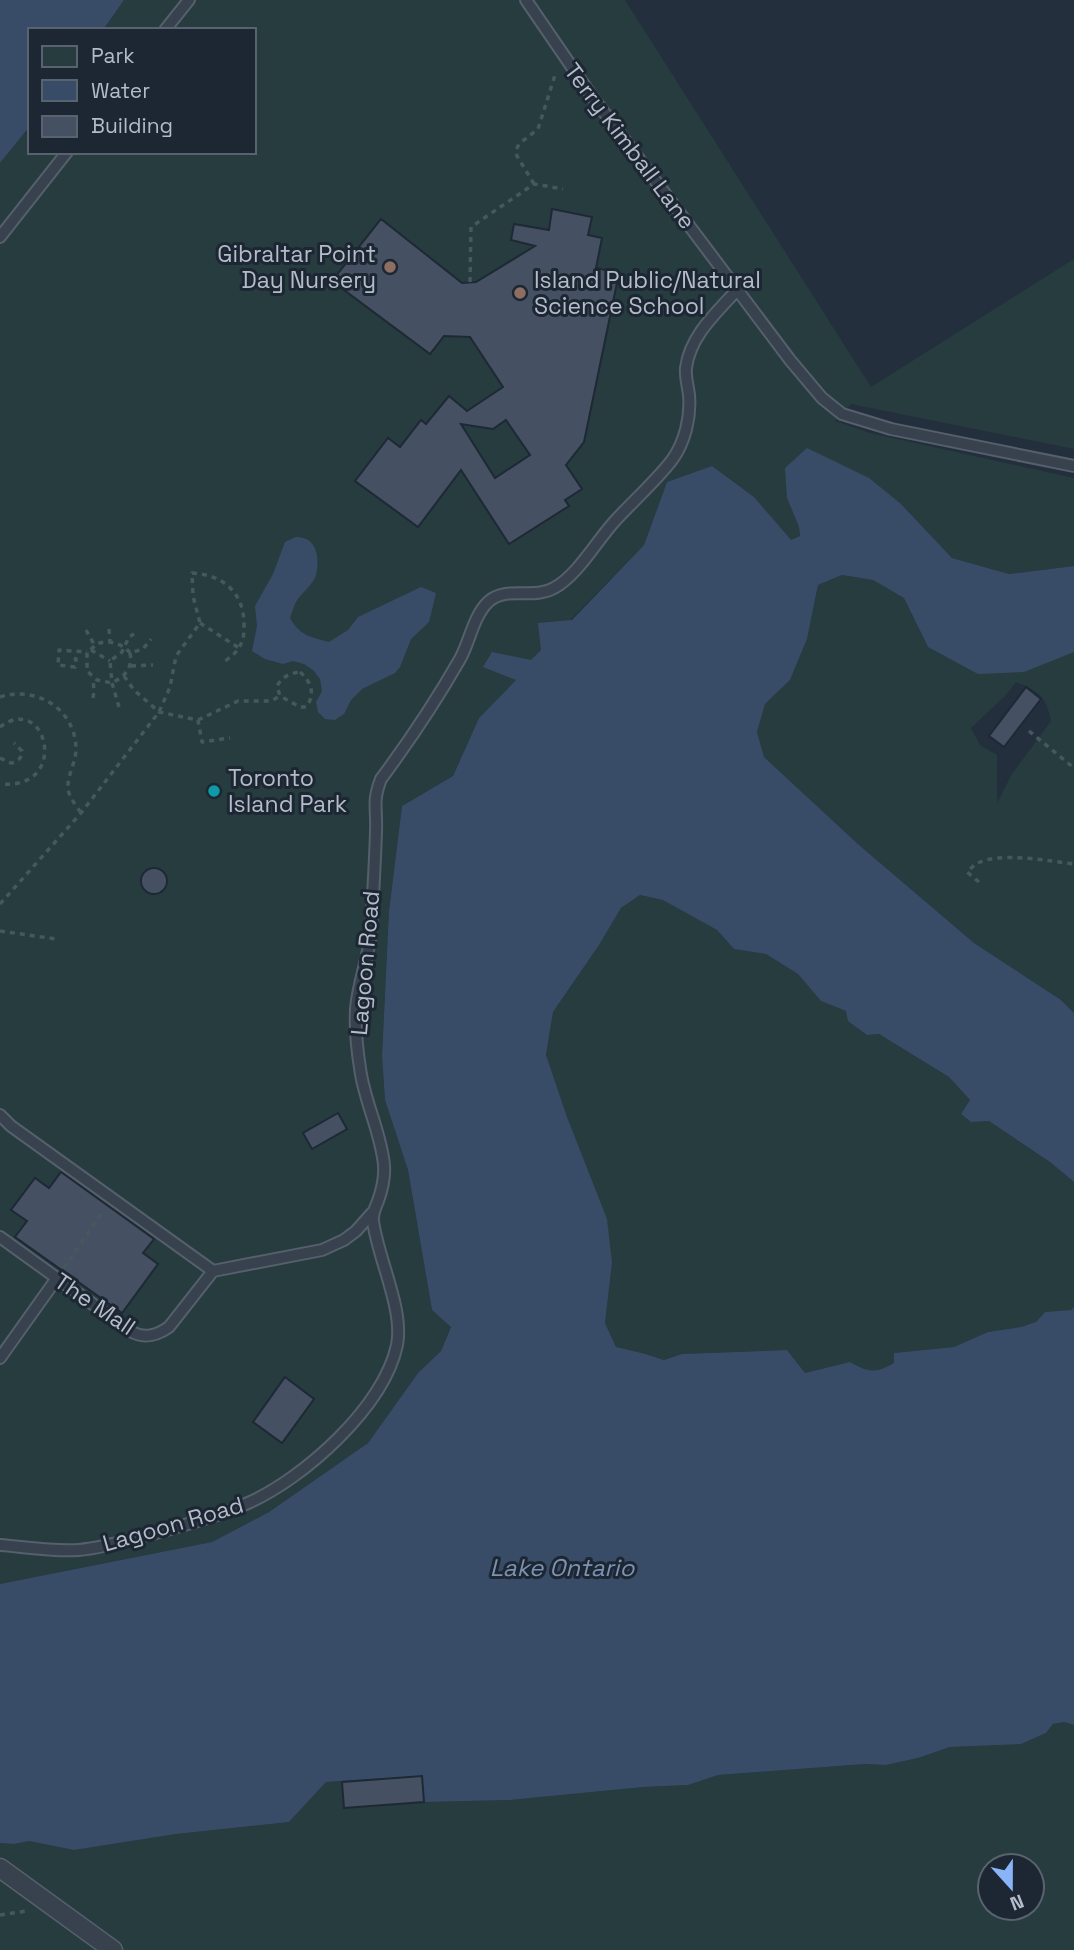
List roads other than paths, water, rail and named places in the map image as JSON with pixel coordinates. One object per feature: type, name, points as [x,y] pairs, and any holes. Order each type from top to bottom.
[{"type":"street","points":[[0,1868],[113,1950]]},
{"type":"lane","points":[[167,28],[189,0]]},
{"type":"lane","name":"Terry Kimball Lane","points":[[526,0],[560,51],[737,290],[822,398],[842,414],[891,429],[1074,466]]},
{"type":"lane","points":[[0,237],[65,154]]},
{"type":"lane","name":"Lagoon Road","points":[[0,1545],[81,1550],[203,1520],[249,1503],[309,1464],[346,1430],[368,1405],[385,1376],[397,1345],[397,1321],[390,1284],[376,1244],[372,1213],[383,1185],[384,1164],[360,1071],[356,1009],[371,935],[376,792],[381,779],[439,695],[462,655],[476,620],[488,602],[515,592],[537,594],[554,588],[572,573],[613,523],[672,459],[682,443],[689,419],[690,404],[685,370],[692,347],[702,329],[737,290]]},
{"type":"lane","points":[[0,1115],[11,1126],[213,1271],[322,1250],[344,1240],[372,1213]]},
{"type":"lane","name":"The Mall","points":[[0,1237],[132,1333],[149,1336],[170,1326],[213,1271]]},
{"type":"lane","points":[[0,1358],[57,1278]]},
{"type":"water","points":[[0,0],[124,0],[104,28],[28,28],[28,128],[0,163]]},
{"type":"water","name":"Lake Ontario","points":[[807,448],[869,478],[901,504],[952,558],[1009,574],[1074,566],[1074,652],[1024,672],[978,674],[928,647],[904,598],[873,580],[842,575],[818,585],[807,639],[790,680],[765,704],[757,732],[764,757],[859,845],[974,943],[1061,1000],[1074,1013],[1074,1182],[1050,1162],[989,1121],[971,1122],[961,1114],[970,1100],[949,1077],[879,1034],[867,1035],[848,1021],[846,1011],[821,1001],[798,974],[766,954],[734,949],[717,930],[663,900],[640,895],[621,908],[553,1012],[546,1055],[607,1219],[612,1263],[605,1323],[616,1347],[664,1360],[682,1354],[787,1350],[805,1373],[850,1362],[867,1370],[876,1370],[894,1363],[894,1353],[954,1347],[988,1332],[1036,1322],[1045,1312],[1071,1310],[1074,1307],[1074,1725],[1064,1722],[1053,1724],[1046,1733],[1021,1744],[950,1747],[886,1765],[865,1764],[718,1775],[688,1785],[510,1800],[424,1802],[422,1776],[326,1782],[289,1822],[176,1834],[74,1850],[29,1841],[0,1843],[0,1584],[212,1542],[269,1512],[368,1443],[418,1373],[441,1351],[451,1327],[432,1310],[408,1170],[385,1100],[382,1056],[389,911],[402,806],[453,776],[479,718],[516,680],[483,667],[492,652],[531,660],[541,650],[538,623],[572,620],[644,545],[667,482],[712,466],[754,497],[791,540],[800,536],[787,498],[785,468]]},
{"type":"water","points":[[296,537],[309,540],[317,555],[316,575],[296,602],[290,618],[298,629],[311,637],[329,642],[348,630],[358,617],[421,587],[436,593],[429,622],[411,639],[400,667],[395,673],[362,689],[351,700],[344,714],[335,720],[325,719],[318,712],[316,702],[322,691],[320,679],[313,670],[293,661],[283,664],[265,659],[252,651],[257,626],[255,606],[273,574],[285,542]]},
{"type":"place","name":"Gibraltar Point Day Nursery","points":[[390,267]]},
{"type":"place","name":"Island Public/Natural Science School","points":[[520,293]]},
{"type":"place","name":"Toronto Island Park","points":[[214,791]]}]
